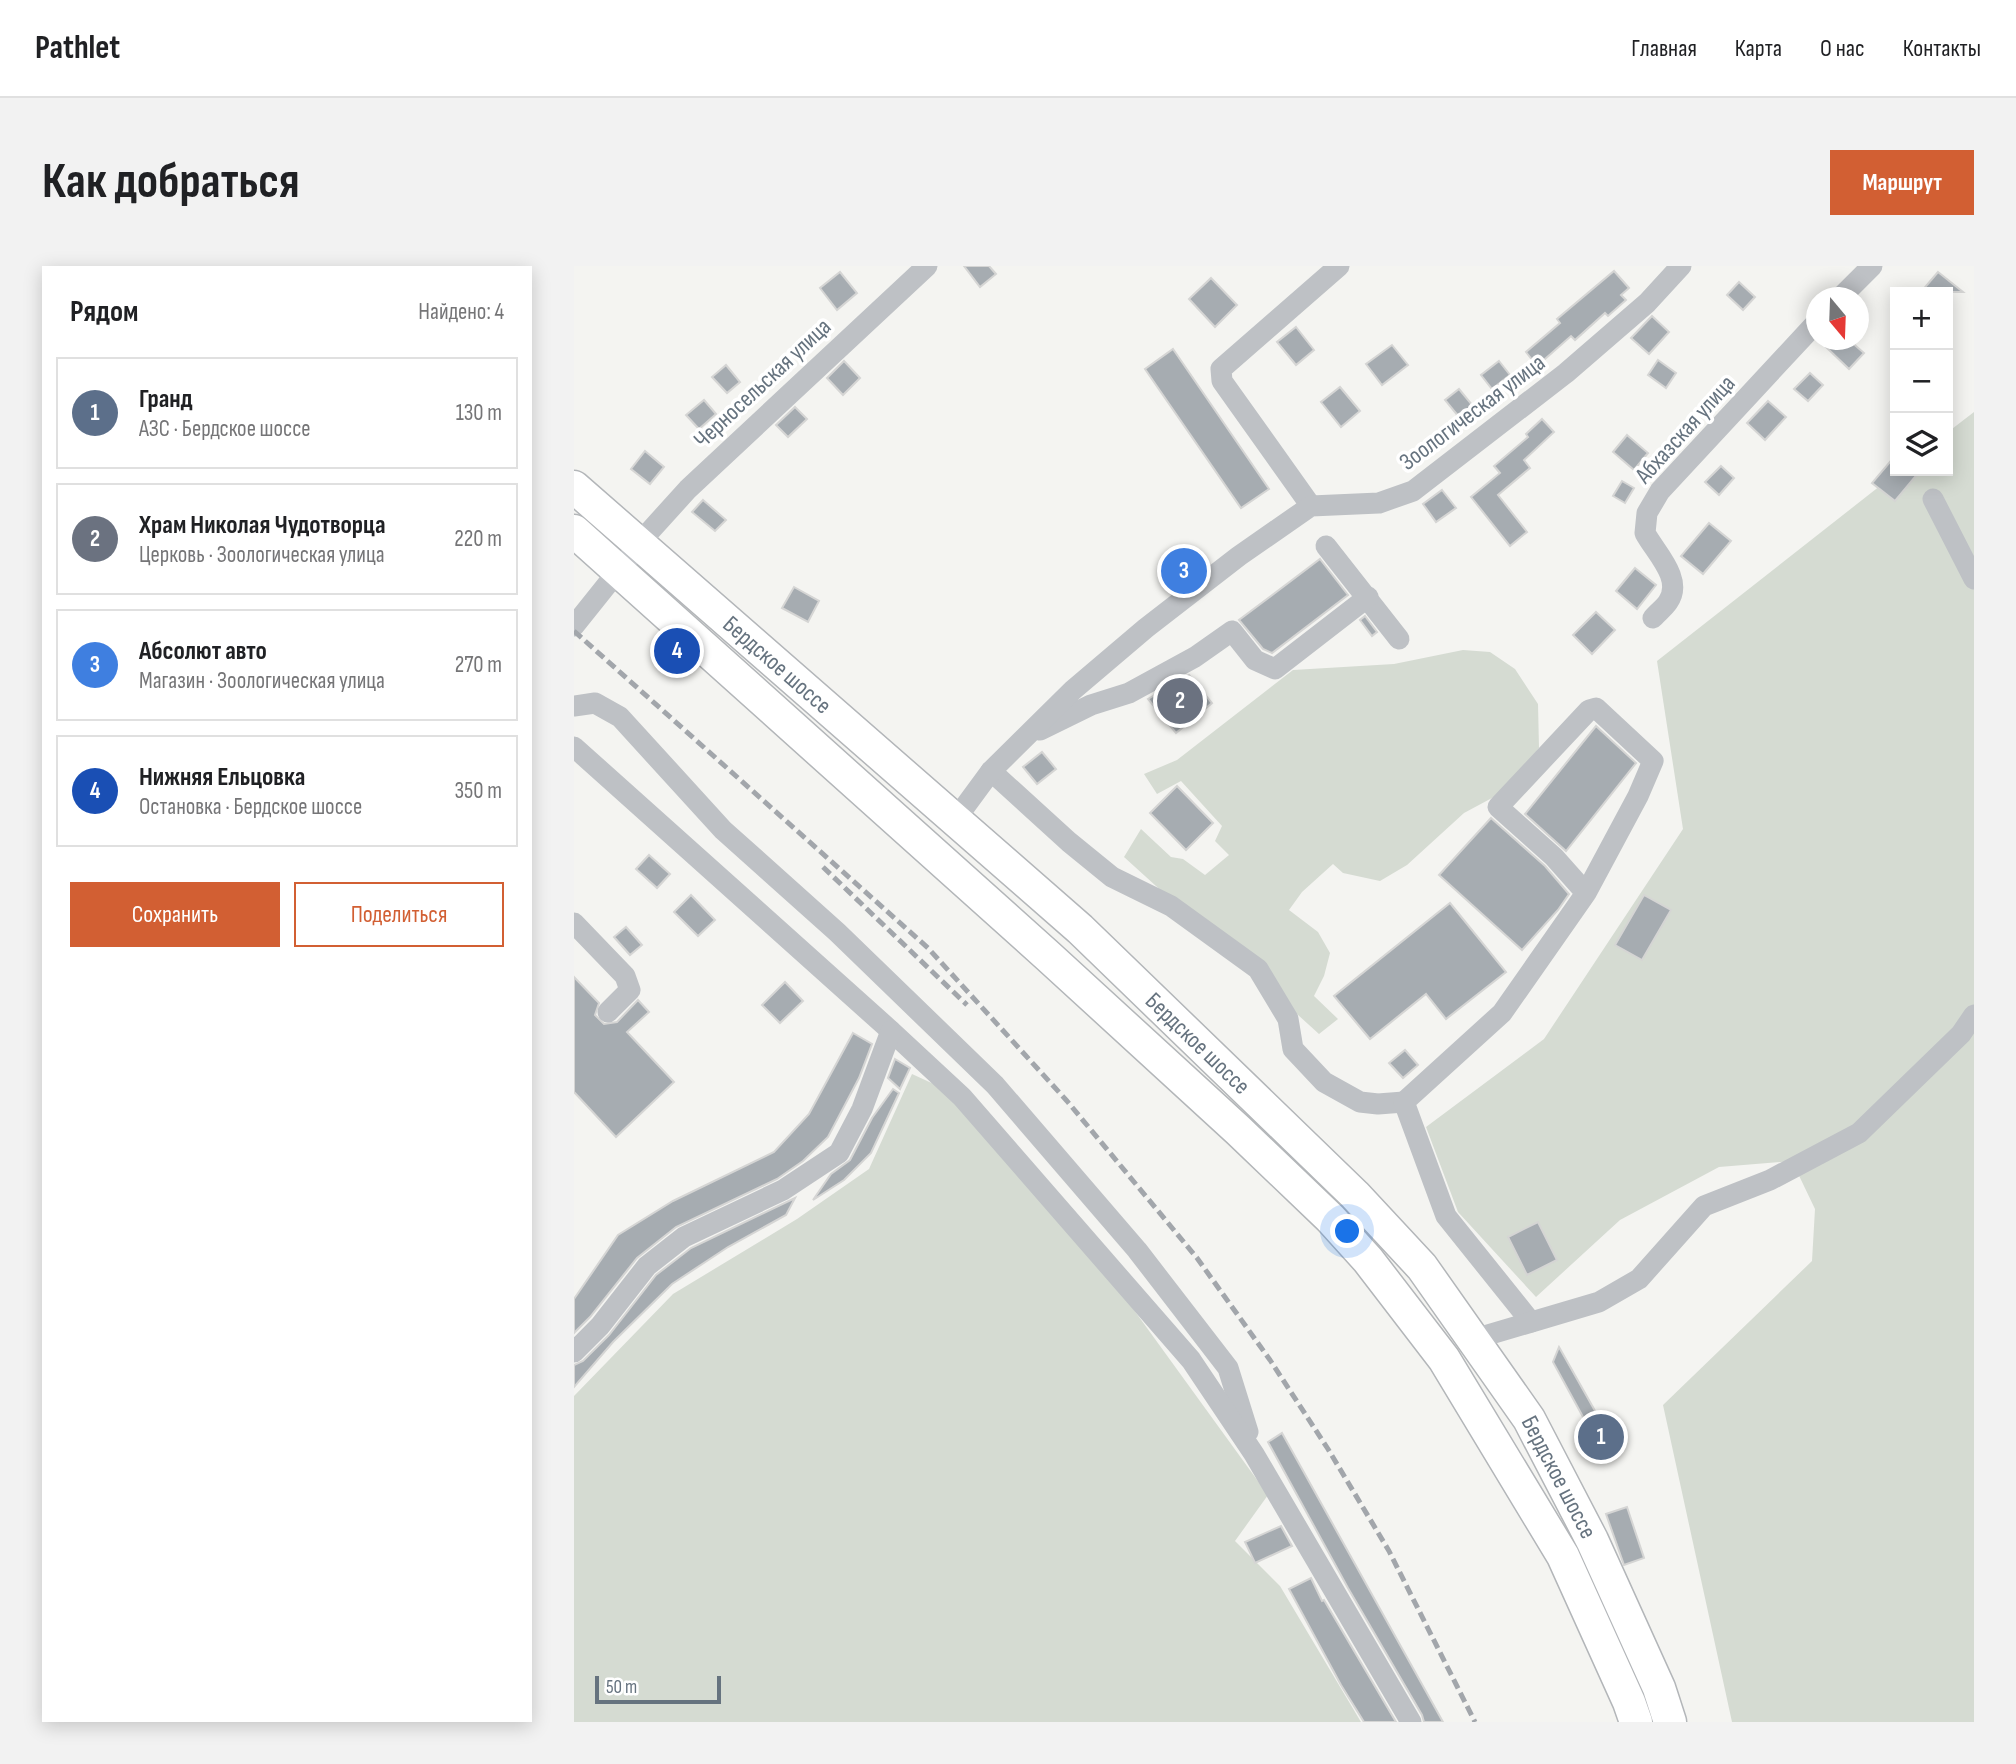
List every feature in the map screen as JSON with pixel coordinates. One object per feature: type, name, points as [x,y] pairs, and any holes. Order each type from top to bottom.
[{"type":"highway","name":"Бердское шоссе","points":[[574,487],[1080,929],[1261,1102],[1355,1195],[1422,1267],[1529,1419],[1592,1540],[1659,1688],[1670,1722]]},
{"type":"highway","name":"Бердское шоссе","points":[[574,531],[1028,937],[1331,1218],[1368,1260],[1444,1359],[1563,1556],[1636,1722]]},
{"type":"highway","points":[[1238,1130],[1261,1102]]},
{"type":"street","name":"Черносельская улица","points":[[580,618],[688,489],[927,266]]},
{"type":"street","points":[[955,820],[991,771],[1073,690],[1146,628],[1239,556],[1311,506],[1222,381],[1221,369],[1339,266]]},
{"type":"street","name":"Зоологическая улица","points":[[1311,506],[1379,503],[1413,491],[1566,373],[1647,303],[1681,266]]},
{"type":"street","points":[[1851,287],[1872,266]]},
{"type":"street","name":"Абхазская улица","points":[[1653,618],[1669,601],[1673,590],[1671,573],[1645,533],[1647,513],[1660,491],[1806,334]]},
{"type":"street","points":[[1933,499],[1974,579]]},
{"type":"street","points":[[1326,546],[1399,639]]},
{"type":"street","points":[[1022,739],[1091,705],[1129,693],[1195,657],[1232,631],[1255,660],[1275,669],[1368,597]]},
{"type":"street","points":[[574,706],[595,703],[620,717],[723,830],[837,932],[995,1085],[1137,1250],[1228,1368],[1254,1454]]},
{"type":"street","points":[[991,771],[1112,877],[1171,906],[1258,969],[1288,1019],[1293,1049],[1324,1082],[1360,1102],[1404,1102],[1502,1013],[1587,893],[1638,796],[1653,761],[1596,708],[1589,710],[1498,807],[1554,857],[1587,893]]},
{"type":"street","points":[[574,747],[962,1097],[1182,1350],[1254,1454],[1411,1722]]},
{"type":"street","points":[[574,923],[625,976],[630,990],[608,1012]]},
{"type":"street","points":[[1474,1339],[1599,1302],[1639,1279],[1704,1206],[1770,1180],[1858,1133],[1961,1034],[1974,1015]]},
{"type":"street","points":[[574,1352],[600,1326],[647,1266],[684,1237],[783,1190],[839,1153],[862,1109],[891,1031]]},
{"type":"street","points":[[1404,1102],[1446,1216],[1531,1322]]},
{"type":"shaded area","points":[[1974,412],[1974,1722],[1732,1722],[1663,1405],[1812,1261],[1815,1209],[1792,1161],[1719,1167],[1620,1220],[1536,1297],[1458,1212],[1426,1127],[1544,1039],[1683,829],[1657,661],[1893,476],[1953,476],[1953,428]]},
{"type":"shaded area","points":[[1463,650],[1490,652],[1515,669],[1538,704],[1539,748],[1505,791],[1464,813],[1407,865],[1380,881],[1343,873],[1333,864],[1302,892],[1289,910],[1318,932],[1330,953],[1324,976],[1314,996],[1338,1019],[1319,1034],[1124,857],[1141,829],[1171,857],[1183,859],[1205,875],[1229,855],[1215,841],[1222,826],[1181,781],[1157,794],[1144,774],[1177,760],[1293,670],[1394,664]]},
{"type":"shaded area","points":[[912,1074],[962,1097],[1076,1230],[1268,1495],[1235,1541],[1280,1586],[1361,1722],[574,1722],[574,1396],[673,1294],[797,1219],[869,1169]]},
{"type":"building","points":[[964,266],[989,266],[996,274],[980,287]]},
{"type":"building","points":[[1614,271],[1629,288],[1621,295],[1626,300],[1608,316],[1605,313],[1575,340],[1571,336],[1537,366],[1526,352],[1560,323],[1557,319]]},
{"type":"building","points":[[840,272],[857,293],[837,310],[820,288]]},
{"type":"building","points":[[1938,272],[1963,292],[1953,292],[1953,287],[1925,287]]},
{"type":"building","points":[[1211,278],[1237,305],[1215,327],[1189,299]]},
{"type":"building","points":[[1739,282],[1755,297],[1743,310],[1727,295]]},
{"type":"building","points":[[1652,316],[1669,332],[1649,354],[1631,338]]},
{"type":"building","points":[[1296,327],[1314,350],[1296,365],[1277,342]]},
{"type":"building","points":[[1392,345],[1408,365],[1382,385],[1366,364]]},
{"type":"building","points":[[1173,349],[1269,489],[1241,508],[1145,369]]},
{"type":"building","points":[[1829,350],[1861,350],[1864,353],[1849,369]]},
{"type":"building","points":[[1658,360],[1676,373],[1666,388],[1648,375]]},
{"type":"building","points":[[844,361],[860,378],[843,395],[827,378]]},
{"type":"building","points":[[1499,361],[1510,375],[1492,389],[1481,375]]},
{"type":"building","points":[[726,365],[740,382],[727,393],[712,377]]},
{"type":"building","points":[[1810,373],[1823,385],[1808,401],[1794,389]]},
{"type":"building","points":[[1340,387],[1360,411],[1341,427],[1321,402]]},
{"type":"building","points":[[1459,389],[1473,406],[1459,417],[1445,400]]},
{"type":"building","points":[[704,400],[716,414],[699,429],[686,415]]},
{"type":"building","points":[[1768,401],[1786,417],[1765,440],[1747,423]]},
{"type":"building","points":[[795,407],[807,419],[788,437],[776,425]]},
{"type":"building","points":[[1542,419],[1554,432],[1524,460],[1530,468],[1498,495],[1527,532],[1510,546],[1471,497],[1500,473],[1494,466],[1528,437],[1526,434]]},
{"type":"building","points":[[1627,435],[1648,453],[1634,470],[1613,452]]},
{"type":"building","points":[[645,451],[664,467],[650,484],[631,469]]},
{"type":"building","points":[[1890,462],[1890,476],[1916,476],[1895,501],[1872,483]]},
{"type":"building","points":[[1721,466],[1734,478],[1719,495],[1705,482]]},
{"type":"building","points":[[1622,481],[1634,488],[1625,503],[1613,496]]},
{"type":"building","points":[[1442,490],[1456,508],[1436,522],[1423,504]]},
{"type":"building","points":[[703,500],[726,520],[715,531],[692,512]]},
{"type":"building","points":[[1709,523],[1731,541],[1703,574],[1681,556]]},
{"type":"building","points":[[1191,553],[1200,562],[1184,576],[1176,566]]},
{"type":"building","points":[[1320,559],[1348,595],[1272,653],[1263,649],[1239,620]]},
{"type":"building","points":[[1635,568],[1656,585],[1637,609],[1616,591]]},
{"type":"building","points":[[794,587],[819,601],[808,622],[782,608]]},
{"type":"building","points":[[1596,612],[1615,630],[1592,654],[1573,635]]},
{"type":"building","points":[[1365,616],[1377,632],[1372,636],[1360,620]]},
{"type":"building","points":[[1189,675],[1212,703],[1176,733],[1148,699]]},
{"type":"building","points":[[1596,726],[1636,763],[1566,851],[1525,814]]},
{"type":"building","points":[[1042,752],[1056,769],[1037,784],[1023,767]]},
{"type":"building","points":[[1177,786],[1213,823],[1186,850],[1150,813]]},
{"type":"building","points":[[1491,818],[1545,866],[1569,894],[1522,950],[1439,875]]},
{"type":"building","points":[[649,855],[670,874],[657,888],[636,869]]},
{"type":"building","points":[[691,895],[715,920],[698,936],[674,912]]},
{"type":"building","points":[[1644,895],[1671,910],[1642,960],[1615,945]]},
{"type":"building","points":[[1450,903],[1506,972],[1446,1019],[1426,994],[1370,1039],[1334,996]]},
{"type":"building","points":[[626,927],[642,945],[630,955],[614,937]]},
{"type":"building","points":[[574,977],[599,1003],[595,1015],[604,1024],[617,1022],[638,1000],[649,1012],[627,1032],[674,1082],[616,1137],[574,1092]]},
{"type":"building","points":[[785,982],[803,1001],[780,1023],[762,1005]]},
{"type":"building","points":[[853,1033],[872,1044],[859,1078],[828,1137],[803,1161],[777,1179],[676,1227],[637,1258],[574,1333],[574,1299],[618,1235],[673,1201],[774,1152],[809,1114]]},
{"type":"building","points":[[1405,1050],[1418,1065],[1403,1078],[1389,1063]]},
{"type":"building","points":[[895,1059],[910,1068],[900,1089],[888,1078]]},
{"type":"building","points":[[893,1089],[899,1093],[871,1153],[844,1180],[813,1200],[831,1174],[850,1160],[872,1118]]},
{"type":"building","points":[[795,1198],[786,1215],[728,1247],[672,1284],[613,1342],[574,1387],[574,1365],[583,1361],[609,1335],[656,1275],[691,1248]]},
{"type":"building","points":[[1538,1222],[1557,1260],[1527,1275],[1508,1237]]},
{"type":"building","points":[[1559,1347],[1612,1441],[1600,1448],[1553,1362]]},
{"type":"building","points":[[1282,1433],[1443,1722],[1424,1722],[1348,1588],[1268,1442]]},
{"type":"building","points":[[1627,1507],[1644,1558],[1624,1565],[1606,1514]]},
{"type":"building","points":[[1281,1526],[1292,1546],[1255,1563],[1245,1542]]},
{"type":"building","points":[[1311,1578],[1322,1601],[1324,1600],[1396,1722],[1364,1722],[1341,1685],[1289,1589]]},
{"type":"railway","points":[[574,631],[928,948],[1067,1101],[1197,1258],[1270,1360],[1328,1449],[1389,1551],[1475,1722]]},
{"type":"railway","points":[[823,867],[967,1005]]},
{"type":"place","name":"Абсолют авто","points":[[1184,571]]},
{"type":"place","name":"Нижняя Ельцовка","points":[[677,651]]},
{"type":"place","name":"Храм Николая Чудотворца","points":[[1180,701]]},
{"type":"place","name":"Гранд","points":[[1601,1437]]}]
